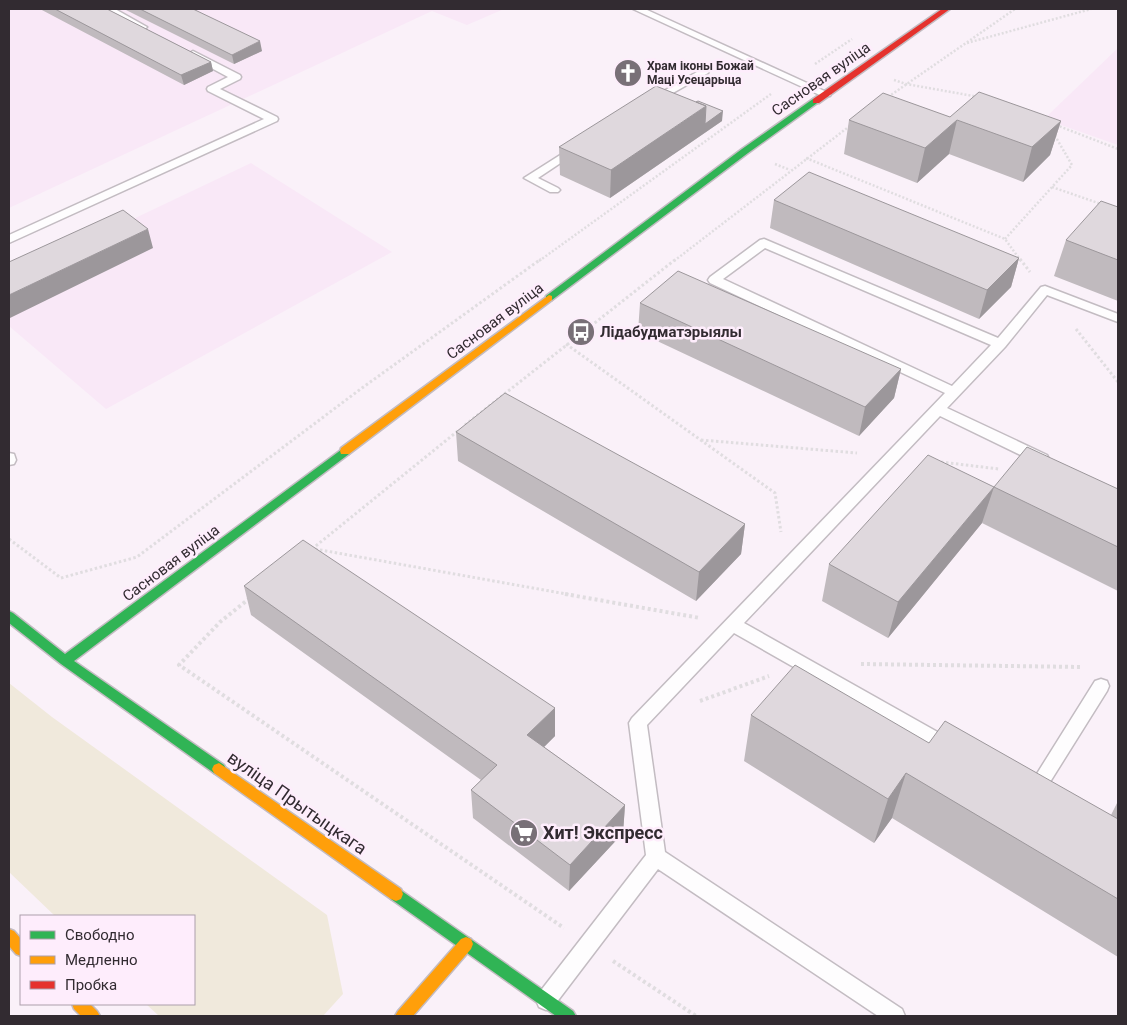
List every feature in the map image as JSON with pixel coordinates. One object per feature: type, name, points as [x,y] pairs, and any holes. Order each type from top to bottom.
[{"type":"street","name":"Сасновая вуліца","points":[[65,661],[745,151],[946,9]]},
{"type":"street","name":"вуліца Прытыцкага","points":[[9,616],[65,661],[568,1016]]},
{"type":"street","points":[[9,936],[20,948]]},
{"type":"street","points":[[403,1016],[466,944]]},
{"type":"street","points":[[80,1005],[92,1016]]},
{"type":"lane","points":[[108,9],[151,32]]},
{"type":"lane","points":[[638,9],[826,94]]},
{"type":"lane","points":[[9,239],[273,119],[212,90],[236,77],[185,50]]},
{"type":"lane","points":[[642,107],[704,71]]},
{"type":"lane","points":[[554,190],[530,178],[586,142]]},
{"type":"lane","points":[[954,392],[714,280],[764,243],[1000,344]]},
{"type":"lane","points":[[546,1000],[656,857],[638,723],[1000,344],[1045,290],[1118,318]]},
{"type":"lane","points":[[938,409],[1052,463]]},
{"type":"lane","points":[[732,624],[965,756]]},
{"type":"lane","points":[[1016,785],[1033,794],[1101,686]]},
{"type":"lane","points":[[656,857],[895,1016]]},
{"type":"path","points":[[883,101],[1015,9]]},
{"type":"path","points":[[964,44],[1091,9]]},
{"type":"path","points":[[9,539],[61,578],[137,557],[362,388],[710,137],[825,57]]},
{"type":"path","points":[[906,84],[984,99]]},
{"type":"path","points":[[304,554],[566,344],[852,124]]},
{"type":"path","points":[[1055,124],[1118,149]]},
{"type":"path","points":[[1005,239],[1072,165],[1050,128]]},
{"type":"path","points":[[806,158],[1005,239],[1045,290]]},
{"type":"path","points":[[1052,187],[1109,207]]},
{"type":"path","points":[[1076,328],[1118,382]]},
{"type":"path","points":[[566,344],[775,492],[787,567]]},
{"type":"path","points":[[312,548],[732,624]]},
{"type":"path","points":[[251,597],[220,622],[179,665],[696,1016]]},
{"type":"shaded area","points":[[9,9],[504,9],[467,25],[432,11],[9,208]]},
{"type":"shaded area","points":[[1118,48],[1118,145],[1044,119]]},
{"type":"shaded area","points":[[251,163],[392,252],[106,409],[9,326],[9,278]]},
{"type":"shaded area","points":[[9,683],[52,717],[327,915],[343,994],[323,1016],[159,1016],[147,1005],[195,1005],[195,915],[54,915],[9,872]]},
{"type":"building","points":[[55,9],[107,9],[211,62],[181,75]]},
{"type":"building","points":[[140,9],[193,9],[260,41],[232,55]]},
{"type":"building","points":[[656,86],[706,106],[611,170],[559,147]]},
{"type":"building","points":[[979,92],[1061,121],[1032,147],[957,120],[925,148],[849,120],[883,93],[950,117]]},
{"type":"building","points":[[698,101],[723,111],[705,124],[706,106],[696,102]]},
{"type":"building","points":[[809,172],[1019,258],[987,290],[774,200]]},
{"type":"building","points":[[1101,201],[1118,207],[1118,260],[1066,240]]},
{"type":"building","points":[[123,210],[148,229],[9,295],[9,262]]},
{"type":"building","points":[[678,271],[901,369],[865,407],[640,303]]},
{"type":"building","points":[[505,393],[745,524],[699,572],[456,432]]},
{"type":"building","points":[[1027,447],[1118,489],[1118,547],[994,487]]},
{"type":"building","points":[[928,455],[994,487],[898,602],[829,564]]},
{"type":"building","points":[[303,540],[555,708],[527,735],[625,805],[570,865],[471,790],[497,765],[244,586]]},
{"type":"building","points":[[795,665],[929,743],[945,721],[1118,819],[1118,899],[906,773],[888,799],[751,715]]},
{"type":"traffic: fast","points":[[549,298],[745,151],[816,101]]},
{"type":"traffic: fast","points":[[65,661],[345,451]]},
{"type":"traffic: fast","points":[[9,616],[65,661],[219,769]]},
{"type":"traffic: fast","points":[[396,894],[568,1016]]},
{"type":"traffic: slow","points":[[345,451],[549,298]]},
{"type":"traffic: slow","points":[[219,769],[396,894]]},
{"type":"traffic: slow","points":[[9,936],[20,948]]},
{"type":"traffic: slow","points":[[403,1016],[466,944]]},
{"type":"traffic: slow","points":[[80,1005],[92,1016]]},
{"type":"traffic: jam","points":[[816,101],[946,9]]},
{"type":"place","name":"Храм іконы Божай Маці Усецарыца","points":[[628,73]]},
{"type":"place","name":"Лідабудматэрыялы","points":[[581,332]]},
{"type":"place","name":"Хит! Экспресс","points":[[524,833]]}]
